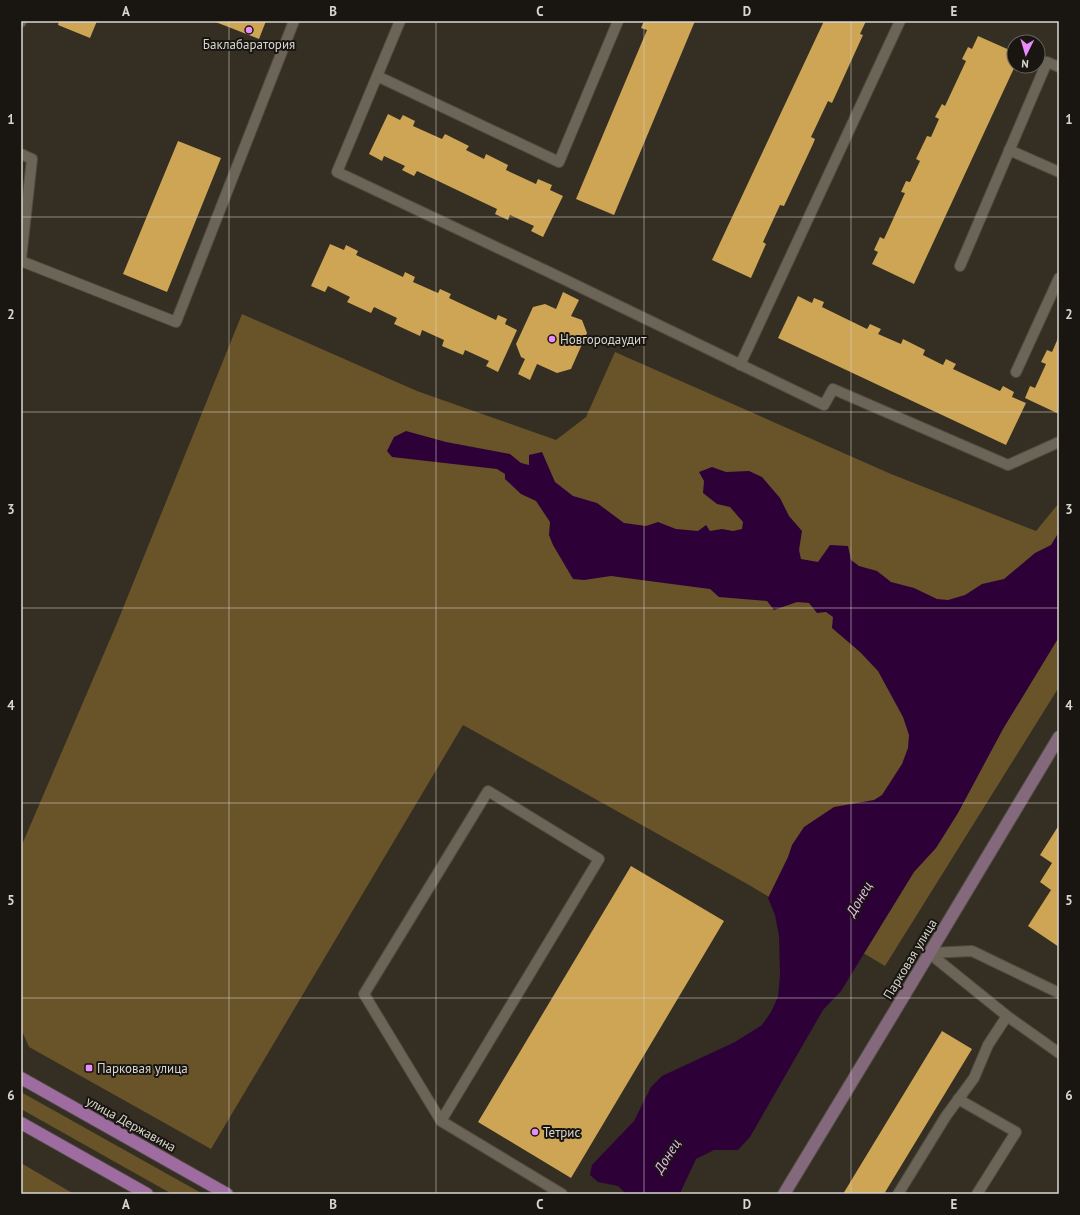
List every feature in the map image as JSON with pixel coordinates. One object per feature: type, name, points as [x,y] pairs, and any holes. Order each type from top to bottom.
[{"type":"main road","name":"улица Державина","points":[[21,1078],[227,1194]]},
{"type":"main road","points":[[21,1123],[147,1194]]},
{"type":"street","name":"Парковая улица","points":[[784,1194],[1059,737]]},
{"type":"lane","points":[[21,154],[32,159],[21,260],[176,322],[294,21]]},
{"type":"lane","points":[[400,21],[337,172],[553,274],[824,406],[833,389],[1008,464],[1059,442]]},
{"type":"lane","points":[[377,76],[559,162],[618,21]]},
{"type":"lane","points":[[740,365],[900,21]]},
{"type":"lane","points":[[960,266],[1047,62],[1059,67]]},
{"type":"lane","points":[[1009,150],[1059,172]]},
{"type":"lane","points":[[1016,372],[1059,278]]},
{"type":"lane","points":[[441,1121],[599,859],[488,791],[364,994],[441,1121],[562,1194]]},
{"type":"lane","points":[[929,954],[972,951],[1059,993]]},
{"type":"lane","points":[[929,954],[1007,1016],[1059,1053]]},
{"type":"lane","points":[[898,1194],[958,1099],[974,1078],[988,1045],[1007,1016]]},
{"type":"lane","points":[[958,1099],[1016,1132],[977,1194]]},
{"type":"shaded area","points":[[242,314],[417,391],[556,440],[586,417],[615,352],[891,474],[1036,531],[1059,503],[1059,687],[885,966],[749,885],[463,725],[211,1149],[29,1047],[21,1029],[21,847],[117,623]]},
{"type":"shaded area","points":[[21,1092],[203,1194],[172,1194],[21,1109]]},
{"type":"shaded area","points":[[21,1163],[74,1194],[21,1194]]},
{"type":"water","name":"Донец","points":[[406,431],[446,442],[510,454],[521,463],[529,465],[529,455],[542,452],[555,482],[573,496],[597,503],[624,523],[646,526],[658,522],[676,529],[698,531],[706,525],[710,531],[722,529],[733,531],[742,529],[743,522],[730,507],[717,504],[703,493],[704,481],[699,472],[712,467],[726,472],[749,471],[762,477],[780,498],[789,516],[802,531],[799,550],[801,559],[818,562],[830,545],[848,546],[851,560],[859,566],[877,571],[891,582],[914,588],[937,599],[948,600],[965,595],[982,584],[1004,579],[1035,553],[1051,545],[1059,532],[1059,637],[1003,729],[958,813],[936,848],[914,872],[841,991],[823,1010],[750,1137],[738,1150],[714,1150],[696,1159],[681,1194],[626,1194],[618,1186],[598,1182],[590,1175],[592,1165],[634,1121],[651,1087],[662,1076],[735,1042],[762,1025],[771,1012],[778,997],[780,975],[779,936],[775,915],[768,898],[788,857],[792,845],[804,827],[834,807],[874,800],[882,795],[902,764],[908,748],[909,735],[903,717],[878,671],[860,652],[832,628],[833,617],[826,612],[817,613],[809,603],[797,602],[774,610],[767,601],[719,597],[710,589],[611,576],[584,580],[573,579],[553,545],[549,535],[550,522],[536,501],[521,494],[505,479],[505,474],[497,469],[392,457],[387,451],[394,437]]},
{"type":"building","points":[[59,21],[97,21],[90,38],[58,25]]},
{"type":"building","name":"Баклабаратория","points":[[213,21],[266,21],[259,39]]},
{"type":"building","points":[[644,21],[695,21],[614,215],[576,199],[647,30],[641,28]]},
{"type":"building","points":[[824,21],[866,21],[860,34],[863,35],[832,103],[828,101],[811,137],[815,139],[813,144],[784,206],[780,205],[763,242],[766,244],[751,278],[712,260]]},
{"type":"building","points":[[978,36],[1006,48],[1006,74],[1011,74],[914,284],[872,264],[878,252],[874,250],[880,237],[884,239],[905,193],[901,192],[906,181],[910,182],[920,161],[916,159],[927,136],[931,137],[939,119],[935,117],[942,104],[945,106],[966,61],[962,59],[968,47],[972,49]]},
{"type":"building","points":[[388,114],[400,120],[403,115],[415,121],[413,126],[442,139],[445,134],[469,146],[466,150],[484,159],[486,154],[508,165],[506,170],[536,184],[538,179],[552,185],[550,190],[563,196],[543,237],[531,231],[534,226],[510,215],[508,220],[495,214],[497,209],[417,171],[414,176],[402,170],[405,166],[384,156],[382,161],[369,154]]},
{"type":"building","points":[[178,141],[221,158],[167,292],[123,274]]},
{"type":"building","points":[[330,244],[344,250],[346,245],[358,251],[356,255],[403,277],[405,272],[415,277],[413,282],[438,293],[440,289],[451,294],[449,298],[496,320],[498,315],[507,319],[505,324],[517,330],[498,372],[486,366],[489,361],[465,350],[463,355],[442,346],[444,340],[422,330],[420,336],[394,324],[397,318],[374,307],[371,313],[347,302],[350,297],[328,286],[325,292],[311,286]]},
{"type":"building","name":"Новгородаудит","points":[[563,292],[579,300],[571,316],[582,320],[587,333],[571,369],[557,373],[537,364],[530,380],[518,374],[525,359],[521,357],[516,344],[533,307],[545,304],[556,309]]},
{"type":"building","points":[[798,296],[812,303],[814,298],[824,302],[822,307],[867,329],[870,324],[881,329],[878,334],[901,344],[903,339],[925,350],[923,355],[943,365],[946,359],[956,364],[953,369],[1000,391],[1003,386],[1014,392],[1012,397],[1026,403],[1006,445],[778,338]]},
{"type":"building","points":[[1059,336],[1059,414],[1025,398],[1030,386],[1035,388],[1046,364],[1041,362],[1047,350],[1052,352]]},
{"type":"building","points":[[1059,825],[1059,947],[1028,926],[1051,890],[1040,882],[1052,863],[1040,855]]},
{"type":"building","points":[[631,866],[724,921],[571,1178],[478,1122]]},
{"type":"building","points":[[942,1031],[972,1049],[884,1194],[843,1194]]},
{"type":"place","name":"Баклабаратория","points":[[249,30]]},
{"type":"place","name":"Новгородаудит","points":[[552,339]]},
{"type":"place","name":"Парковая улица","points":[[89,1068]]},
{"type":"place","name":"Тетрис","points":[[535,1132]]}]
